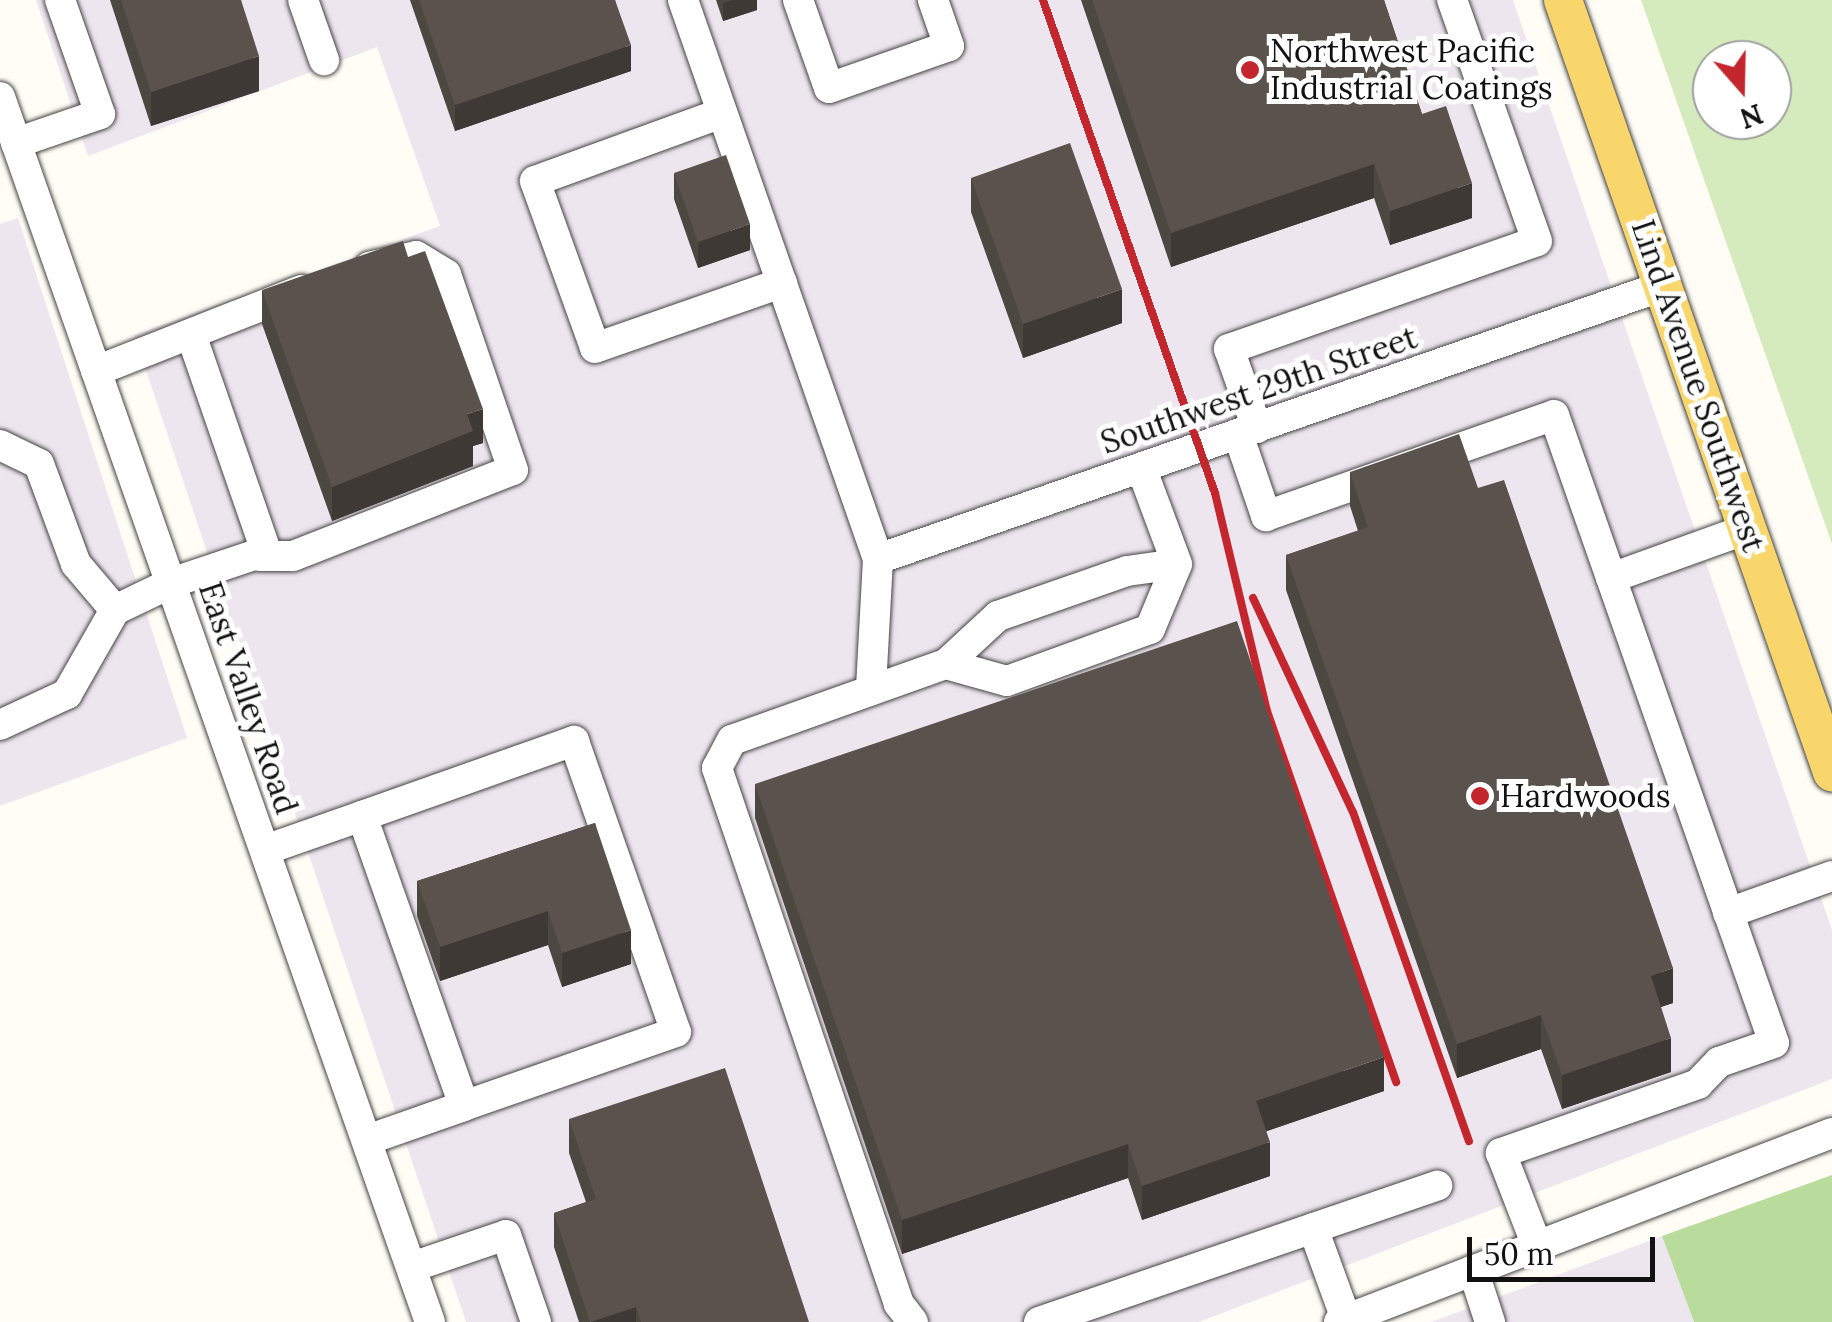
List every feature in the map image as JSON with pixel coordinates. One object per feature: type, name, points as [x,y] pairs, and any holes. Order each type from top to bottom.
[{"type":"main road","name":"Lind Avenue Southwest","points":[[1564,0],[1832,772]]},
{"type":"street","points":[[14,163],[100,114],[60,0]]},
{"type":"street","points":[[303,0],[324,60]]},
{"type":"street","points":[[683,0],[878,559],[871,690]]},
{"type":"street","points":[[798,0],[829,88],[949,46],[933,0]]},
{"type":"street","points":[[1452,0],[1537,241],[1229,348],[1266,516],[1554,415],[1774,1042],[1719,1062],[1698,1084],[1501,1153],[1537,1246]]},
{"type":"street","name":"East Valley Road","points":[[0,97],[14,163],[96,371],[430,1322]]},
{"type":"street","points":[[722,112],[535,181],[596,348],[782,283]]},
{"type":"street","points":[[0,725],[67,694],[115,610],[171,582],[259,556],[293,556],[513,470],[446,274],[426,259],[387,260],[216,319],[192,337],[96,371]]},
{"type":"street","name":"Southwest 29th Street","points":[[878,559],[1663,286]]},
{"type":"street","points":[[192,337],[266,541],[259,556]]},
{"type":"street","points":[[0,445],[39,464],[76,564],[115,610]]},
{"type":"street","points":[[946,664],[1006,681],[1150,630],[1177,564],[1142,467]]},
{"type":"street","points":[[1611,578],[1748,529]]},
{"type":"street","points":[[913,1322],[899,1304],[717,768],[732,740],[946,664],[998,616],[1127,571],[1177,564]]},
{"type":"street","points":[[265,850],[574,742],[676,1032],[367,1140]]},
{"type":"street","points":[[362,816],[464,1106]]},
{"type":"street","points":[[1728,913],[1832,876]]},
{"type":"street","points":[[1313,1228],[1342,1321],[1832,1134]]},
{"type":"street","points":[[1038,1322],[1437,1186]]},
{"type":"street","points":[[412,1267],[506,1235],[536,1322]]},
{"type":"street","points":[[1473,1270],[1490,1322]]},
{"type":"shaded area","points":[[36,0],[1513,0],[1832,930],[1832,1079],[1199,1322],[466,1322],[134,335],[440,226],[377,47],[88,156]]},
{"type":"shaded area","points":[[18,218],[187,738],[0,806],[0,224]]},
{"type":"shaded area","points":[[1662,1236],[1694,1322],[1431,1322]]},
{"type":"green space","points":[[1641,0],[1832,0],[1832,544]]},
{"type":"green space","points":[[1832,1175],[1832,1322],[1694,1322],[1662,1236]]},
{"type":"building","points":[[121,0],[241,0],[259,56],[151,92]]},
{"type":"building","points":[[419,0],[615,0],[631,45],[455,105]]},
{"type":"building","name":"Northwest Pacific Industrial Coatings","points":[[1092,0],[1384,0],[1422,114],[1446,106],[1472,183],[1390,211],[1374,164],[1171,233]]},
{"type":"building","points":[[1070,143],[1122,289],[1023,324],[971,178]]},
{"type":"building","points":[[726,155],[750,224],[698,242],[674,173]]},
{"type":"building","points":[[403,241],[408,257],[425,251],[483,409],[467,414],[473,431],[332,487],[262,290]]},
{"type":"building","name":"Hardwoods","points":[[1459,434],[1478,488],[1504,480],[1673,968],[1651,976],[1671,1038],[1562,1075],[1541,1015],[1457,1044],[1286,555],[1368,527],[1350,472]]},
{"type":"building","points":[[1237,621],[1384,1057],[1256,1101],[1270,1142],[1142,1186],[1128,1144],[902,1220],[755,784]]},
{"type":"building","points":[[595,823],[631,930],[562,953],[548,911],[440,947],[417,881]]},
{"type":"building","points":[[725,1068],[809,1322],[641,1322],[636,1307],[590,1322],[554,1213],[596,1199],[569,1119]]},
{"type":"railway","points":[[1043,0],[1215,493],[1267,711],[1396,1082]]},
{"type":"railway","points":[[1253,598],[1353,812],[1469,1141]]},
{"type":"place","name":"Northwest Pacific Industrial Coatings","points":[[1250,70]]},
{"type":"place","name":"Hardwoods","points":[[1480,796]]}]
